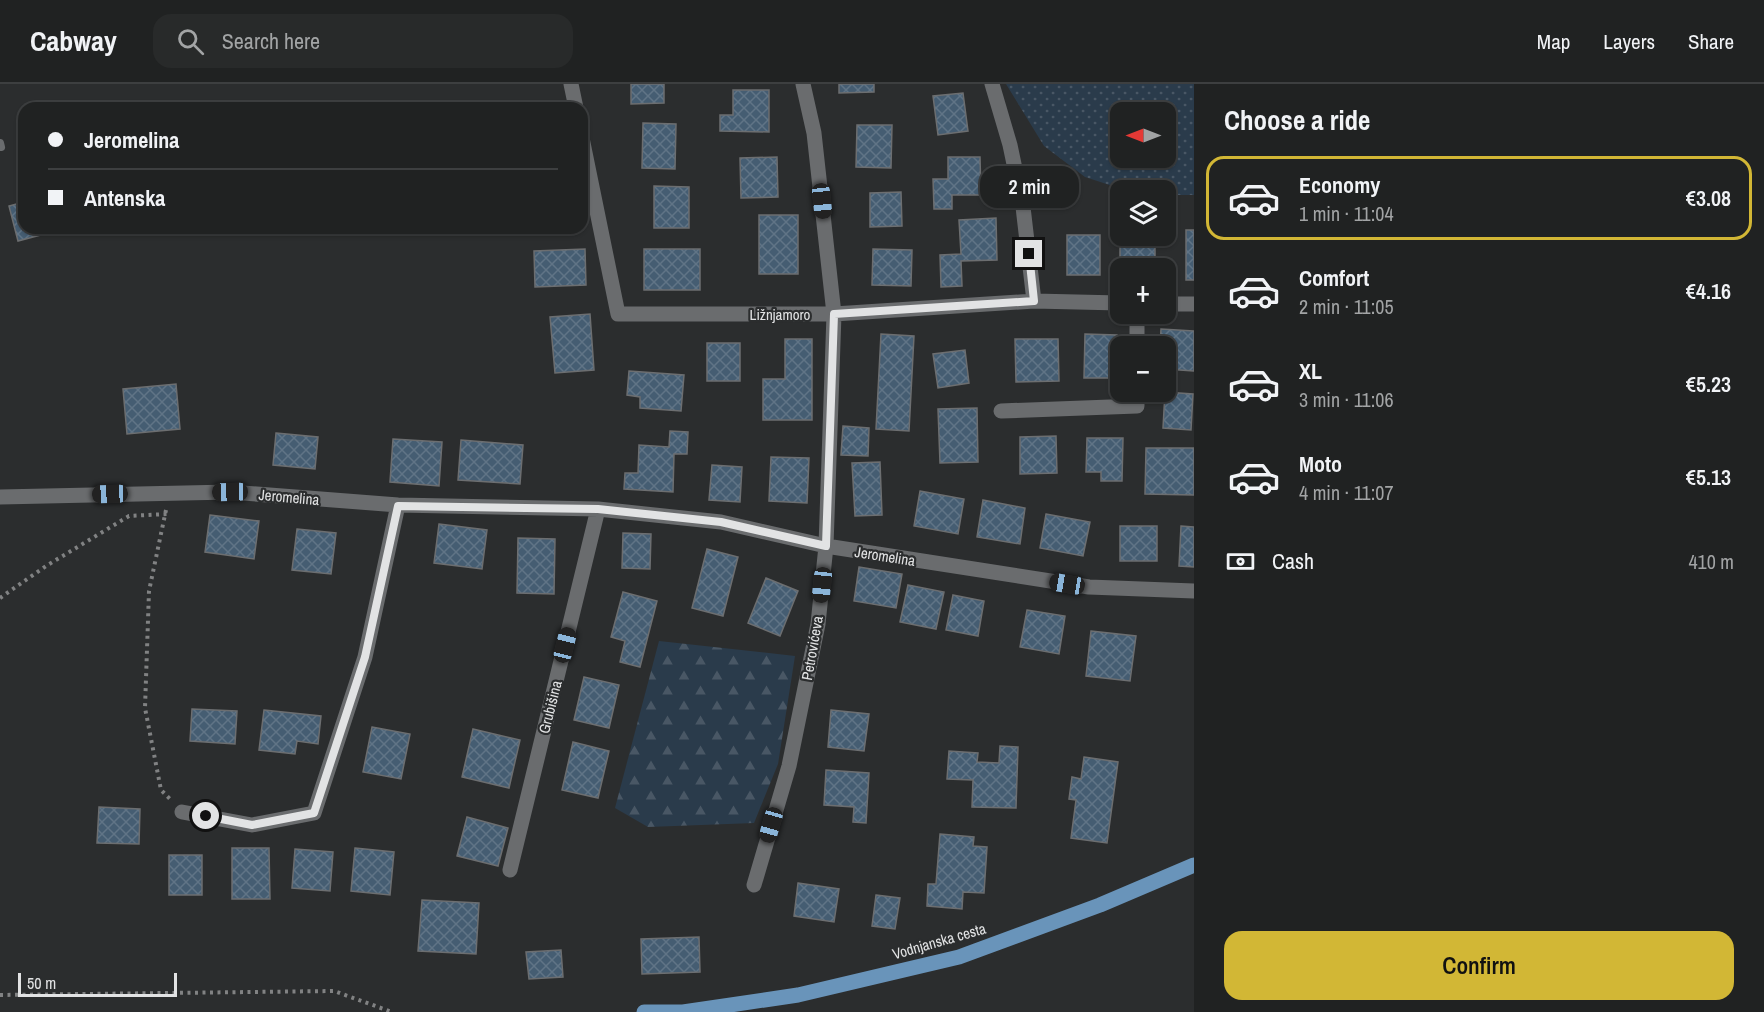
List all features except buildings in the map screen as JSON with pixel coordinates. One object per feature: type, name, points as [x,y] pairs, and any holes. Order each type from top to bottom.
[{"type":"main road","name":"Vodnjanska cesta","points":[[644,1012],[682,1012],[798,995],[959,957],[1100,905],[1194,865]]},
{"type":"street","points":[[571,84],[575,102]]},
{"type":"street","name":"Petrovićeva","points":[[754,885],[789,766],[818,624],[826,546],[834,314],[814,133],[803,84]]},
{"type":"street","points":[[992,84],[1010,145],[1023,207],[1034,301]]},
{"type":"street","name":"Ližnjamoro","points":[[588,167],[618,314],[834,314],[1034,301],[1110,303]]},
{"type":"street","points":[[1176,304],[1194,304]]},
{"type":"street","points":[[1001,411],[1137,406],[1137,402]]},
{"type":"street","name":"Jeromelina","points":[[0,497],[230,492],[398,506],[598,509],[721,522],[826,546],[1089,587],[1194,591]]},
{"type":"street","points":[[183,812],[252,825],[314,813],[365,657],[398,506]]},
{"type":"street","name":"Grubišina","points":[[510,870],[598,509]]},
{"type":"path","points":[[166,493],[166,514],[149,591],[145,708],[161,790],[183,812]]},
{"type":"path","points":[[0,598],[46,566],[129,516],[166,514]]},
{"type":"path","points":[[0,995],[334,991],[392,1012]]},
{"type":"green space","points":[[1006,84],[1194,84],[1194,195],[1176,195],[1176,180],[1110,180],[1110,185],[1085,177],[1044,146]]},
{"type":"green space","points":[[659,641],[795,656],[778,764],[754,823],[648,827],[615,808]]},
{"type":"route","points":[[206,816],[252,825],[314,813],[365,657],[398,506],[598,509],[721,522],[826,546],[834,314],[1034,301],[1029,254]]}]
